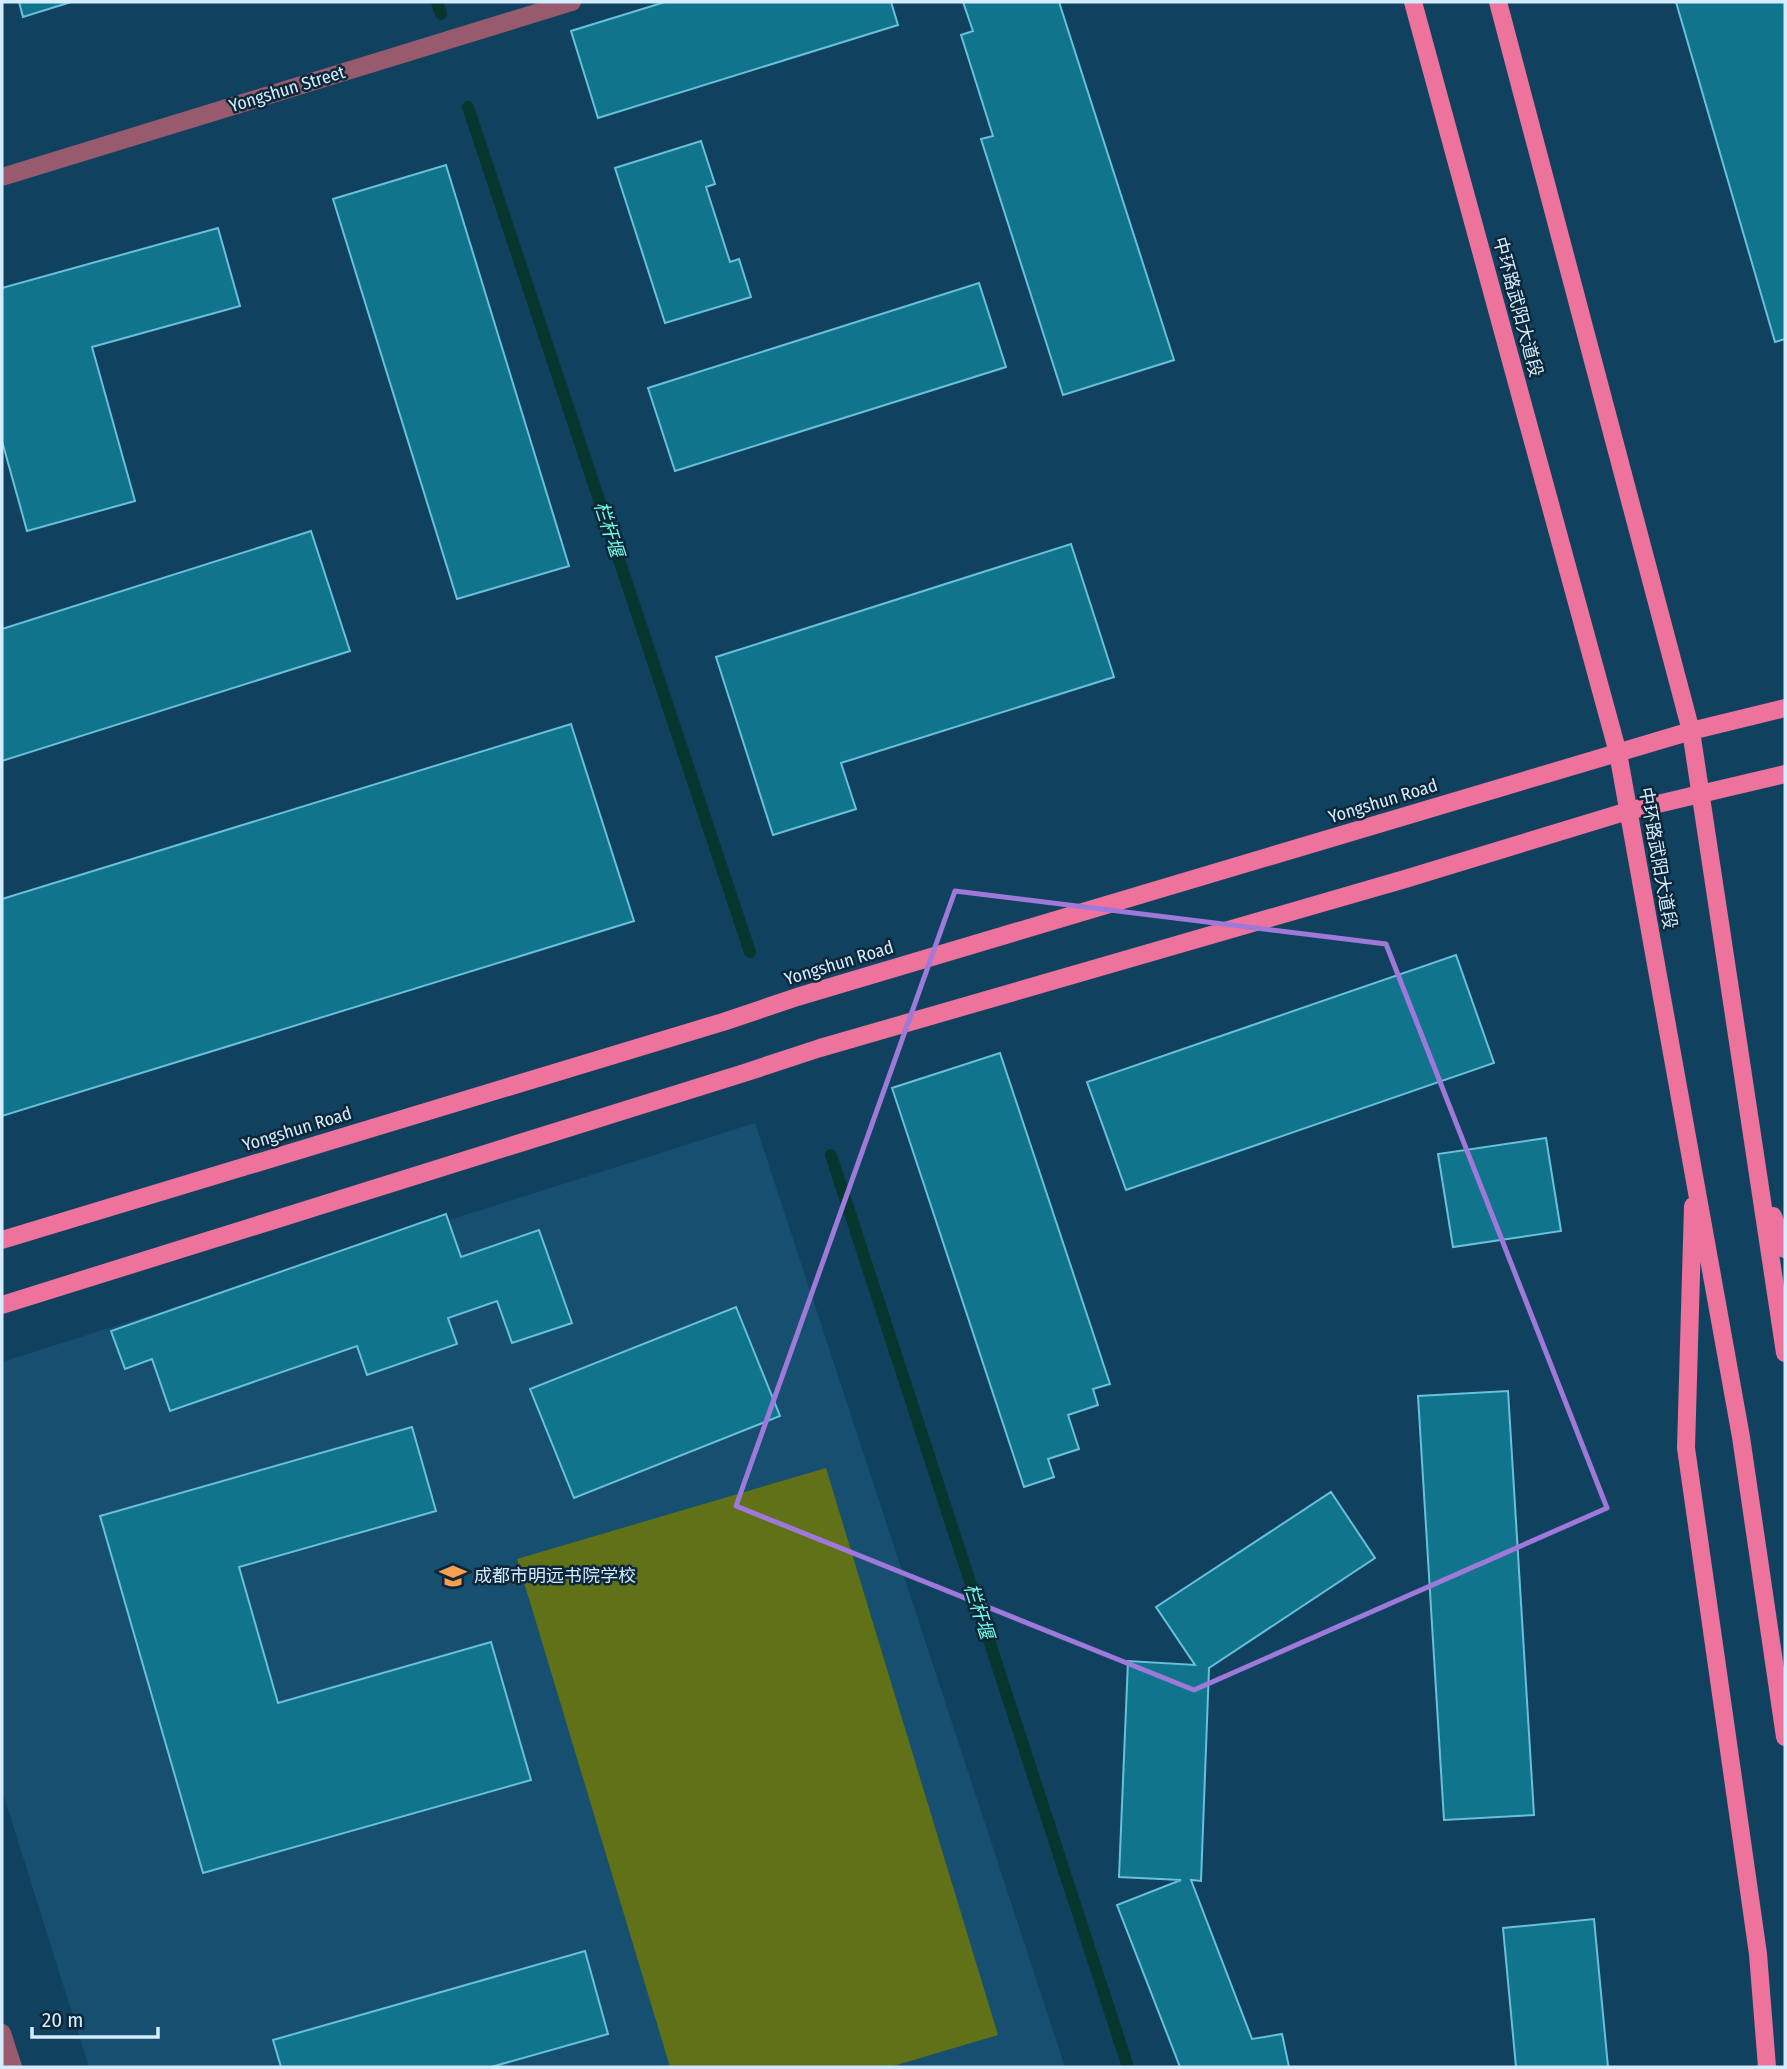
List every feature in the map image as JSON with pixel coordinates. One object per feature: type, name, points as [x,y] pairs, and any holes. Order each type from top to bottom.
[{"type":"main road","name":"中环路武阳大道段","points":[[1413,2],[1618,753],[1741,1437],[1785,1737]]},
{"type":"main road","points":[[1498,2],[1691,732],[1785,1353]]},
{"type":"main road","name":"Yongshun Road","points":[[2,1240],[797,998],[1618,753],[1785,708]]},
{"type":"main road","points":[[2,1305],[820,1048],[1405,879],[1628,811],[1785,774]]},
{"type":"main road","points":[[1694,1168],[1686,1448],[1758,1954],[1767,2067]]},
{"type":"main road","points":[[1760,1177],[1785,1249]]},
{"type":"street","name":"Yongshun Street","points":[[2,177],[572,2]]},
{"type":"street","points":[[2,2033],[13,2067]]},
{"type":"highlighted area","points":[[955,891],[1386,944],[1607,1508],[1194,1690],[736,1506]]},
{"type":"shaded area","name":"成都市明远书院学校","points":[[755,1123],[1065,2067],[89,2067],[2,1790],[2,1362]]},
{"type":"green space","points":[[826,1468],[998,2035],[890,2067],[670,2067],[517,1559]]},
{"type":"building","points":[[19,2],[71,2],[23,17]]},
{"type":"building","points":[[665,2],[891,2],[898,25],[598,118],[571,31]]},
{"type":"building","points":[[963,2],[1059,2],[1174,360],[1063,395],[981,139],[993,136],[961,35],[973,31]]},
{"type":"building","points":[[1676,2],[1785,2],[1785,339],[1775,342]]},
{"type":"building","points":[[701,141],[715,184],[706,187],[730,262],[739,259],[751,297],[665,323],[615,168]]},
{"type":"building","points":[[446,165],[569,566],[457,599],[333,199]]},
{"type":"building","points":[[218,228],[240,306],[92,347],[135,501],[27,531],[2,441],[2,288]]},
{"type":"building","points":[[979,283],[1006,367],[675,471],[648,388]]},
{"type":"building","points":[[311,531],[350,651],[2,761],[2,629]]},
{"type":"building","points":[[1071,544],[1114,677],[841,763],[856,809],[773,835],[716,657]]},
{"type":"building","points":[[571,724],[634,921],[2,1116],[2,899]]},
{"type":"building","points":[[1456,955],[1494,1063],[1126,1190],[1087,1082]]},
{"type":"building","points":[[1000,1053],[1110,1384],[1093,1389],[1098,1405],[1068,1415],[1079,1449],[1048,1459],[1054,1477],[1024,1487],[892,1088]]},
{"type":"building","points":[[1546,1138],[1561,1231],[1453,1247],[1438,1154]]},
{"type":"building","points":[[446,1214],[461,1257],[539,1230],[572,1323],[512,1343],[497,1301],[448,1318],[457,1344],[367,1375],[357,1346],[170,1411],[152,1359],[125,1369],[111,1331]]},
{"type":"building","points":[[736,1307],[780,1416],[574,1498],[530,1389]]},
{"type":"building","points":[[1508,1391],[1534,1815],[1444,1820],[1418,1396]]},
{"type":"building","points":[[412,1427],[436,1511],[239,1567],[278,1703],[491,1642],[531,1780],[203,1873],[100,1516]]},
{"type":"building","points":[[1331,1492],[1375,1558],[1209,1668],[1201,1881],[1191,1880],[1252,2039],[1282,2034],[1289,2067],[1180,2067],[1117,1905],[1181,1880],[1119,1877],[1128,1661],[1195,1665],[1156,1607]]},
{"type":"building","points":[[1594,1919],[1608,2067],[1516,2067],[1503,1928]]},
{"type":"building","points":[[585,1951],[608,2034],[491,2067],[281,2067],[273,2040]]},
{"type":"waterway","name":"栏杆堰","points":[[437,2],[441,14]]},
{"type":"waterway","name":"栏杆堰","points":[[468,107],[750,952]]},
{"type":"waterway","name":"栏杆堰","points":[[831,1155],[1128,2067]]},
{"type":"place","name":"成都市明远书院学校","points":[[453,1576]]}]
